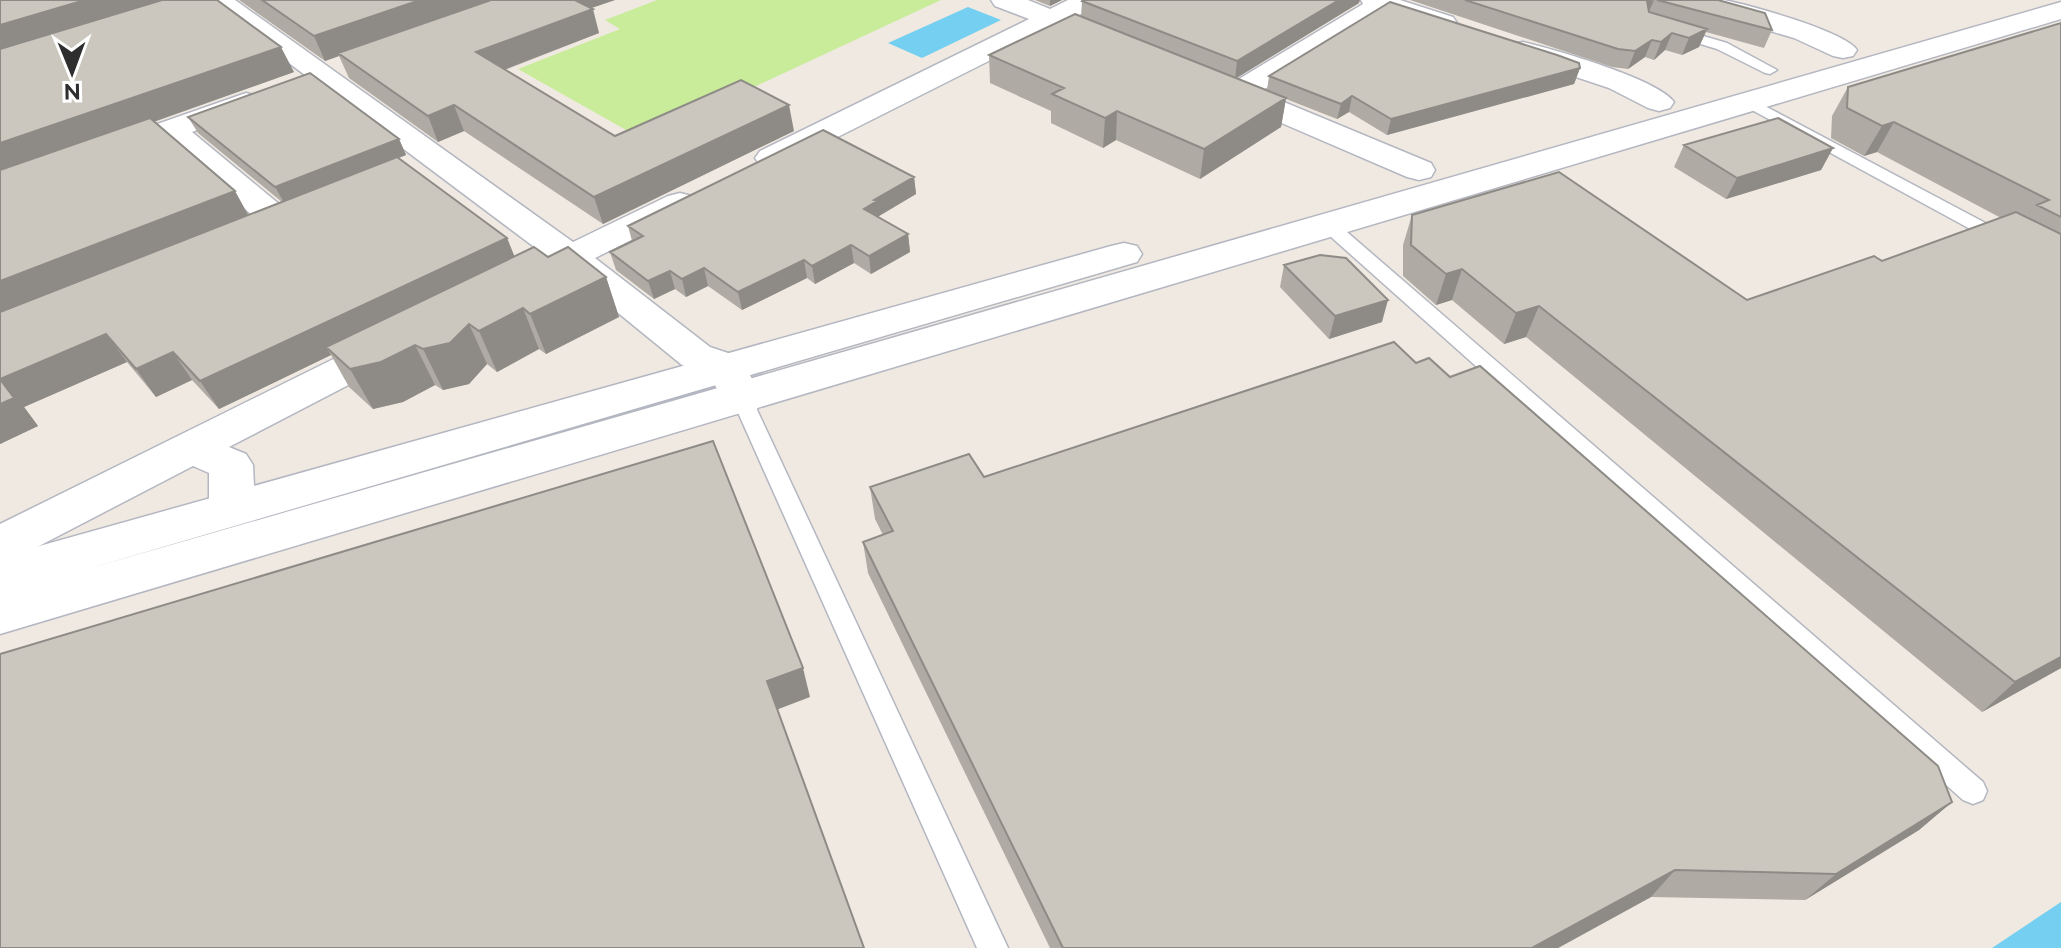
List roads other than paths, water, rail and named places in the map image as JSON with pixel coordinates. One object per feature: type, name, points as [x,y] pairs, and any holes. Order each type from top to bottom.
[{"type":"street","points":[[1004,0],[1100,38]]},
{"type":"street","points":[[747,170],[1089,0]]},
{"type":"street","points":[[1693,0],[1804,32],[1843,50]]},
{"type":"street","points":[[0,614],[1419,170],[2018,0]]},
{"type":"street","points":[[2036,0],[2061,10]]},
{"type":"street","points":[[1419,170],[1223,87],[1379,1],[1455,20]]},
{"type":"street","points":[[208,3],[320,75],[436,158],[734,383]]},
{"type":"street","points":[[0,576],[232,508],[734,383],[1327,224],[2061,10]]},
{"type":"street","points":[[1498,41],[1619,82],[1659,102]]},
{"type":"street","points":[[0,190],[351,64]]},
{"type":"street","points":[[170,129],[278,221]]},
{"type":"street","points":[[400,172],[436,158]]},
{"type":"street","points":[[499,293],[704,191]]},
{"type":"street","points":[[0,545],[428,328]]},
{"type":"street","points":[[189,447],[231,465],[232,508]]},
{"type":"lane","points":[[1663,28],[1722,46],[1770,70]]},
{"type":"lane","points":[[1746,101],[2021,249]]},
{"type":"lane","points":[[1327,224],[1973,791]]},
{"type":"lane","points":[[734,383],[993,948]]},
{"type":"water","points":[[968,7],[1001,20],[922,58],[888,43]]},
{"type":"water","points":[[2061,902],[2061,948],[1992,948]]}]
